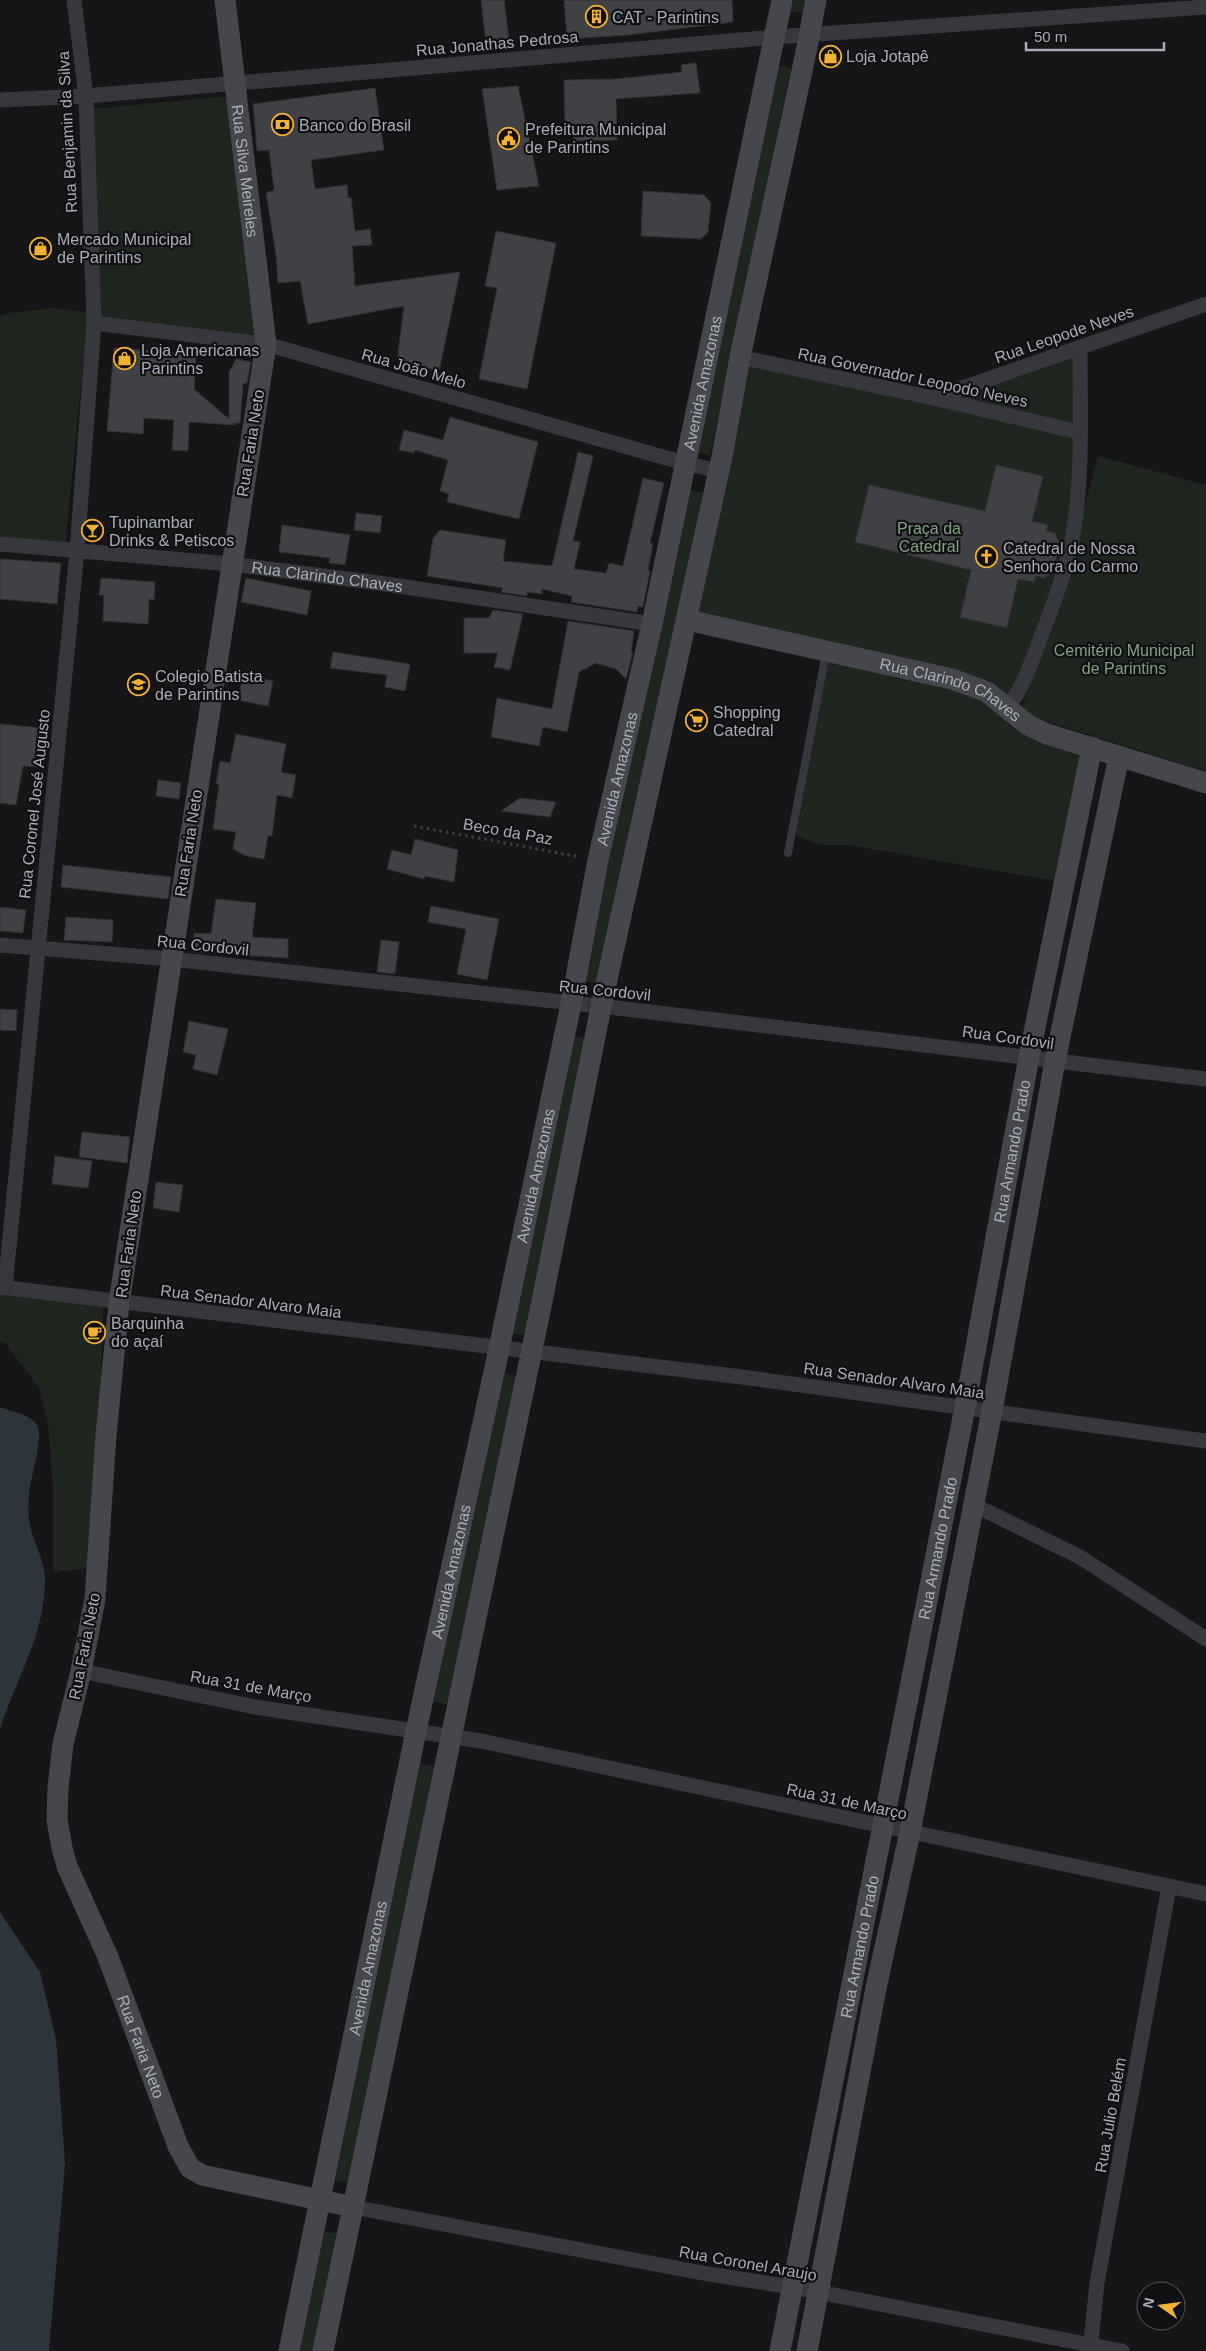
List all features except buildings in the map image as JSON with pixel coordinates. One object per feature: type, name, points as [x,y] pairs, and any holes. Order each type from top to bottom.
[{"type":"street","name":"Rua Benjamin da Silva","points":[[74,0],[86,96],[94,323]]},
{"type":"street","name":"Rua Silva Meireles","points":[[225,0],[266,344]]},
{"type":"street","name":"Avenida Amazonas","points":[[289,2351],[416,1731],[571,1004],[598,860],[652,624],[684,463],[782,0]]},
{"type":"street","name":"Avenida Amazonas","points":[[323,2351],[361,2208],[450,1737],[601,1007],[719,471],[740,358],[816,0]]},
{"type":"street","name":"Rua Jonathas Pedrosa","points":[[0,100],[86,96],[236,84],[775,37],[1206,7]]},
{"type":"street","name":"Rua Leopode Neves","points":[[933,398],[1206,304]]},
{"type":"street","name":"Rua João Melo","points":[[94,323],[266,344],[684,463],[719,471]]},
{"type":"street","name":"Rua Coronel José Augusto","points":[[3,1288],[77,551],[94,323]]},
{"type":"street","name":"Rua Faria Neto","points":[[266,344],[119,1303],[106,1435],[95,1598],[81,1671],[63,1744],[58,1788],[57,1820],[62,1848],[108,1957],[184,2158],[190,2168],[202,2175],[361,2208]]},
{"type":"street","points":[[1007,708],[1017,695],[1033,659],[1068,555],[1077,502],[1080,347]]},
{"type":"street","name":"Rua Governador Leopodo Neves","points":[[740,358],[933,398],[1079,432]]},
{"type":"street","name":"Rua Clarindo Chaves","points":[[0,544],[231,564],[379,583],[652,624]]},
{"type":"street","name":"Rua Clarindo Chaves","points":[[687,620],[952,679],[986,692],[1038,730],[1206,783]]},
{"type":"street","name":"Rua Armando Prado","points":[[780,2351],[965,1408],[1029,1058],[1092,747]]},
{"type":"street","name":"Rua Armando Prado","points":[[807,2351],[870,2016],[910,1832],[974,1505],[1055,1061],[1118,756]]},
{"type":"street","name":"Rua Cordovil","points":[[0,945],[171,959],[601,1007],[1206,1079]]},
{"type":"street","name":"Rua Senador Alvaro Maia","points":[[3,1288],[531,1352],[578,1356],[1206,1441]]},
{"type":"street","points":[[974,1505],[1080,1557],[1206,1639]]},
{"type":"street","name":"Rua 31 de Março","points":[[81,1671],[255,1706],[481,1741],[1206,1894]]},
{"type":"street","name":"Rua Julio Belém","points":[[1090,2348],[1097,2283],[1169,1887]]},
{"type":"street","name":"Rua Coronel Araujo","points":[[361,2208],[708,2274],[792,2287],[1090,2348],[1122,2351]]},
{"type":"lane","points":[[788,853],[826,650]]},
{"type":"path","name":"Beco da Paz","points":[[414,826],[598,860]]},
{"type":"green space","points":[[790,0],[807,0],[804,14],[787,11]]},
{"type":"green space","points":[[777,65],[791,68],[710,455],[695,452]]},
{"type":"green space","points":[[230,96],[255,335],[101,316],[92,109]]},
{"type":"green space","points":[[56,308],[88,313],[65,548],[0,546],[0,316],[7,313]]},
{"type":"green space","name":"Praça da Catedral","points":[[1077,349],[1073,530],[1006,709],[1088,747],[1062,882],[848,845],[820,845],[792,833],[826,654],[685,623],[741,358],[934,403]]},
{"type":"green space","name":"Cemitério Municipal de Parintins","points":[[1098,456],[1206,485],[1206,771],[1020,713],[1077,534]]},
{"type":"green space","points":[[686,490],[704,492],[598,984],[583,981]]},
{"type":"green space","points":[[572,1036],[588,1039],[527,1336],[509,1333]]},
{"type":"green space","points":[[0,1292],[103,1307],[96,1567],[53,1572],[53,1489],[48,1424],[39,1388],[6,1344],[0,1342]]},
{"type":"green space","points":[[501,1372],[519,1377],[450,1705],[431,1701]]},
{"type":"green space","points":[[420,1763],[437,1767],[349,2183],[335,2180]]},
{"type":"green space","points":[[324,2232],[342,2233],[317,2351],[299,2351]]},
{"type":"shaded area","points":[[0,1407],[30,1418],[37,1425],[39,1431],[38,1448],[29,1495],[29,1514],[31,1528],[44,1568],[45,1580],[44,1600],[35,1638],[0,1729]]},
{"type":"shaded area","points":[[0,1912],[40,1972],[56,2039],[65,2164],[49,2351],[0,2351]]},
{"type":"place","name":"CAT - Parintins","points":[[596,17]]},
{"type":"place","name":"Loja Jotapê","points":[[830,56]]},
{"type":"place","name":"Banco do Brasil","points":[[283,125]]},
{"type":"place","name":"Prefeitura Municipal de Parintins","points":[[509,138]]},
{"type":"place","name":"Mercado Municipal de Parintins","points":[[41,248]]},
{"type":"place","name":"Loja Americanas Parintins","points":[[125,359]]},
{"type":"place","name":"Tupinambar Drinks & Petiscos","points":[[93,531]]},
{"type":"place","name":"Catedral de Nossa Senhora do Carmo","points":[[987,557]]},
{"type":"place","name":"Colegio Batista de Parintins","points":[[139,685]]},
{"type":"place","name":"Shopping Catedral","points":[[697,721]]},
{"type":"place","name":"Barquinha do açaí","points":[[95,1332]]}]
